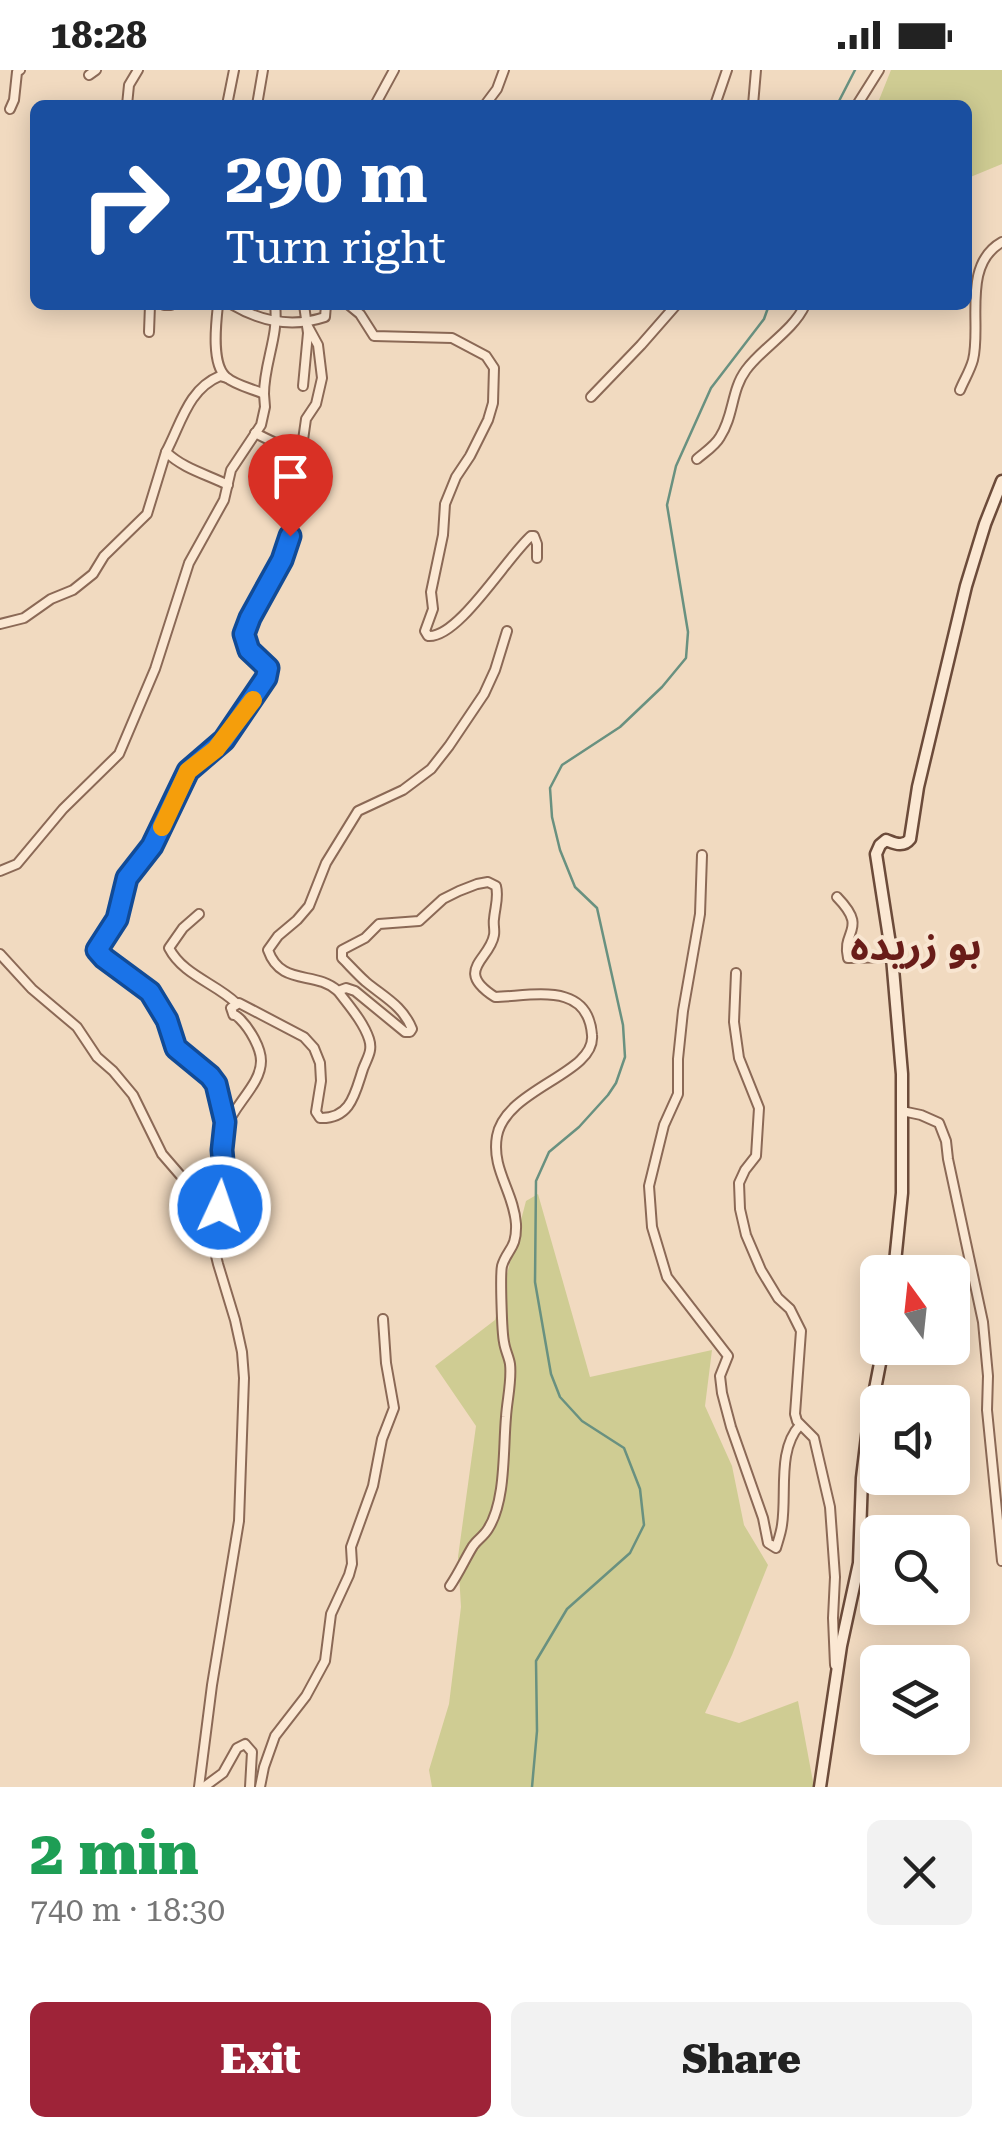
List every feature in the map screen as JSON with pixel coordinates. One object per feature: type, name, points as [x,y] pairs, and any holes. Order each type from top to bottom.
[{"type":"street","points":[[10,109],[20,70]]},
{"type":"street","points":[[128,100],[129,85],[138,70]]},
{"type":"street","points":[[228,100],[234,70]]},
{"type":"street","points":[[258,100],[263,70]]},
{"type":"street","points":[[378,100],[394,70]]},
{"type":"street","points":[[489,100],[504,70]]},
{"type":"street","points":[[716,100],[727,70]]},
{"type":"street","points":[[753,100],[756,70]]},
{"type":"street","points":[[860,100],[879,70]]},
{"type":"street","points":[[960,390],[974,358],[977,285],[991,248],[1002,242]]},
{"type":"street","points":[[149,332],[150,310]]},
{"type":"street","points":[[218,310],[216,352],[227,378]]},
{"type":"street","points":[[242,310],[261,320],[276,322],[306,322],[325,317],[326,310]]},
{"type":"street","points":[[0,870],[18,864],[63,809],[119,754],[155,669],[190,563],[216,517],[231,470],[264,416],[264,381],[275,310]]},
{"type":"street","points":[[303,386],[308,333],[305,310]]},
{"type":"street","points":[[355,310],[374,336],[452,338],[486,356],[494,368],[493,403],[488,420],[445,504],[431,592],[433,609],[425,632],[437,636],[447,631],[531,536],[537,539],[537,558]]},
{"type":"street","points":[[360,314],[363,310]]},
{"type":"street","points":[[591,397],[672,310]]},
{"type":"street","points":[[698,460],[719,440],[743,374],[803,310]]},
{"type":"street","points":[[208,1219],[226,1194],[222,1107],[213,1080],[176,1048],[167,1020],[150,992],[97,950],[117,919],[127,878],[152,846],[188,771],[224,740],[268,674],[266,666],[247,647],[244,634],[290,536],[296,504],[288,479],[290,469],[302,447],[306,419],[316,404],[322,378],[318,345],[306,322]]},
{"type":"street","points":[[0,624],[24,618],[73,590],[93,574],[104,556],[147,514],[166,452],[196,392],[220,376],[264,394]]},
{"type":"street","points":[[255,433],[298,454]]},
{"type":"street","points":[[166,452],[186,468],[228,485]]},
{"type":"street","points":[[896,1255],[902,1193],[902,1074],[892,957],[876,854],[886,840],[905,844],[910,840],[918,787],[966,586],[1002,481]]},
{"type":"street","points":[[199,914],[169,948],[172,954],[184,967],[224,991],[236,1003],[304,1037],[320,1064],[316,1112],[325,1120],[345,1112],[355,1096],[371,1050],[369,1038],[357,1016],[330,984],[290,976],[272,962],[268,950],[309,906],[326,863],[358,811],[404,790],[431,768],[449,746],[484,694],[508,631]]},
{"type":"street","points":[[702,855],[700,914],[678,1059],[678,1094],[664,1125],[649,1186],[652,1228],[668,1276],[728,1356],[720,1376],[726,1410],[768,1543],[776,1548],[782,1526],[787,1451],[800,1425]]},
{"type":"street","points":[[338,991],[355,991],[410,1032],[411,1024],[398,1005],[366,982],[342,958],[342,950],[365,938],[379,924],[419,921],[443,899],[488,882],[498,892],[494,936],[476,966],[480,983],[495,997],[552,994],[579,1003],[588,1015],[593,1037],[591,1046],[575,1065],[516,1104],[498,1136],[498,1170],[513,1200],[516,1230],[514,1247],[502,1266],[503,1340],[510,1365],[502,1476],[488,1529],[450,1586]]},
{"type":"street","points":[[837,897],[854,924],[847,946],[848,958],[892,957]]},
{"type":"street","points":[[0,954],[77,1028],[96,1058],[122,1081],[140,1108],[162,1154],[208,1219],[235,1320],[244,1378],[239,1521],[212,1686],[202,1787]]},
{"type":"street","points":[[736,973],[734,1022],[739,1058],[759,1108],[756,1156],[740,1183],[740,1209],[761,1270],[778,1298],[790,1309],[801,1332],[795,1414],[814,1438],[830,1507],[836,1675]]},
{"type":"street","points":[[224,1136],[236,1107],[258,1078],[262,1058],[232,1011],[236,1003]]},
{"type":"street","points":[[902,1111],[939,1124],[946,1140],[983,1322],[987,1410],[1002,1560]]},
{"type":"street","points":[[260,1787],[275,1736],[306,1696],[325,1662],[332,1614],[352,1564],[351,1547],[394,1408],[383,1319]]},
{"type":"street","points":[[820,1787],[836,1675],[859,1562],[862,1478],[880,1365]]},
{"type":"street","points":[[202,1787],[223,1773],[232,1755],[245,1744],[252,1752],[250,1787]]},
{"type":"shaded area","points":[[891,70],[1002,70],[1002,164],[972,176],[972,100],[879,100]]},
{"type":"shaded area","points":[[538,1194],[590,1377],[712,1350],[705,1406],[732,1466],[744,1525],[768,1565],[705,1713],[739,1723],[798,1701],[814,1787],[432,1787],[429,1770],[449,1704],[461,1607],[458,1557],[476,1426],[435,1366],[495,1320],[526,1201]]},
{"type":"waterway","points":[[840,100],[855,70]]},
{"type":"waterway","points":[[532,1787],[537,1731],[536,1661],[567,1609],[630,1553],[644,1525],[640,1489],[624,1448],[582,1421],[560,1397],[551,1374],[535,1282],[536,1181],[549,1152],[608,1095],[625,1057],[623,1025],[597,908],[575,887],[560,850],[550,788],[562,765],[620,727],[686,658],[688,632],[667,505],[676,466],[711,388],[767,310]]},
{"type":"slow traffic","points":[[162,827],[188,771],[216,749],[253,700]]},
{"type":"district","name":"بو زريده","points":[[916,946]]},
{"type":"route","points":[[220,1207],[226,1194],[222,1150],[225,1122],[216,1084],[176,1048],[167,1020],[150,992],[97,950],[117,919],[127,878],[152,846],[188,771],[224,740],[268,674],[268,668],[249,650],[244,634],[290,536]]}]
